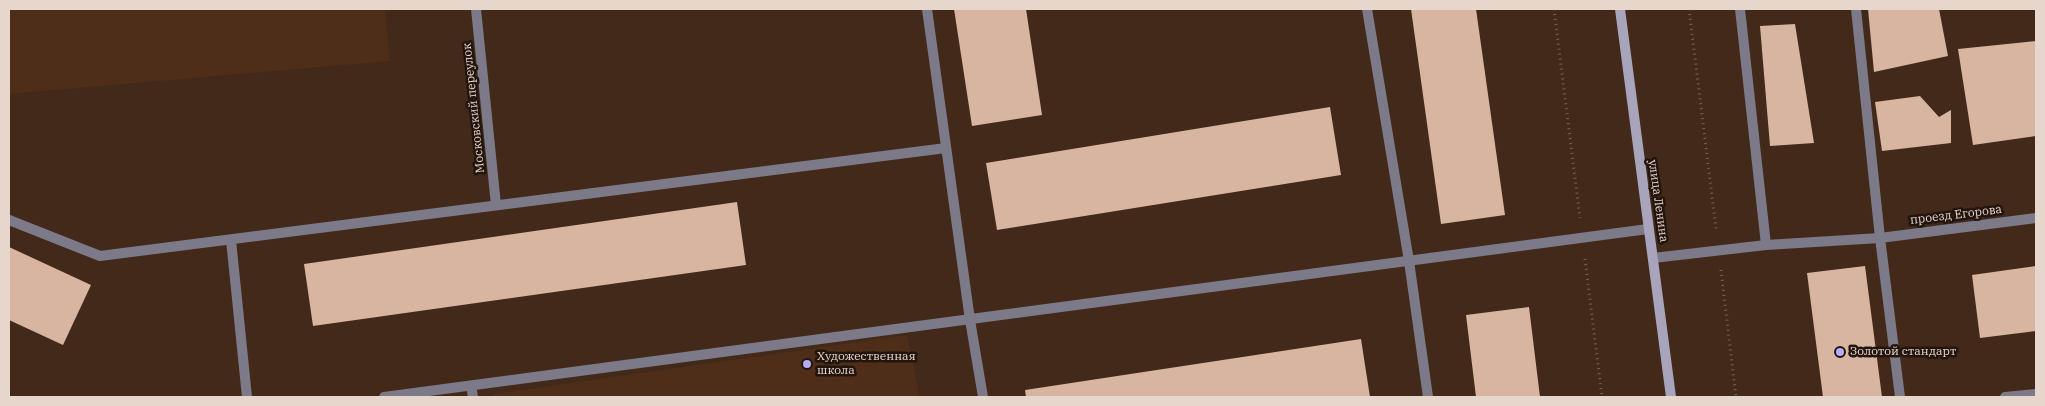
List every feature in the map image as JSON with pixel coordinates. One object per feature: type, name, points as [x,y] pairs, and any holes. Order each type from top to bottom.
[{"type":"main road","name":"улица Ленина","points":[[1620,9],[1670,397]]},
{"type":"street","name":"Московский переулок","points":[[476,9],[496,205]]},
{"type":"street","points":[[927,9],[970,320],[984,397]]},
{"type":"street","points":[[1367,9],[1409,261],[1428,397]]},
{"type":"street","points":[[1740,9],[1766,245]]},
{"type":"street","points":[[1856,9],[1880,238],[1900,397]]},
{"type":"street","points":[[9,220],[100,256],[946,148]]},
{"type":"street","name":"проезд Егорова","points":[[1653,258],[1766,245],[1880,238],[2036,218]]},
{"type":"street","points":[[384,397],[1648,229]]},
{"type":"street","points":[[231,240],[248,397]]},
{"type":"street","points":[[471,386],[473,397]]},
{"type":"street","points":[[2006,397],[2036,394]]},
{"type":"path","points":[[1554,9],[1602,397]]},
{"type":"path","points":[[1689,9],[1736,397]]},
{"type":"shaded area","points":[[9,9],[385,9],[390,61],[9,94]]},
{"type":"shaded area","name":"Художественная школа","points":[[907,335],[920,397],[494,397],[494,394]]},
{"type":"building","points":[[954,9],[1026,9],[1042,115],[972,126]]},
{"type":"building","points":[[1411,9],[1476,9],[1505,215],[1441,224]]},
{"type":"building","points":[[1868,9],[1939,9],[1948,56],[1874,72]]},
{"type":"building","points":[[1795,24],[1814,143],[1770,146],[1760,26]]},
{"type":"building","points":[[2036,41],[2036,136],[1973,145],[1958,49]]},
{"type":"building","points":[[1920,96],[1939,117],[1951,110],[1951,143],[1882,151],[1875,102]]},
{"type":"building","points":[[1330,107],[1341,175],[997,230],[986,163]]},
{"type":"building","points":[[737,202],[746,265],[313,326],[304,264]]},
{"type":"building","points":[[9,247],[91,285],[63,345],[9,320]]},
{"type":"building","points":[[1865,266],[1882,397],[1823,397],[1807,273]]},
{"type":"building","points":[[2036,266],[2036,331],[1980,338],[1972,275]]},
{"type":"building","points":[[1529,307],[1540,397],[1476,397],[1466,315]]},
{"type":"building","points":[[1361,339],[1370,397],[1026,397],[1025,390]]},
{"type":"place","name":"Золотой стандарт","points":[[1840,352]]},
{"type":"place","name":"Художественная школа","points":[[807,364]]}]
